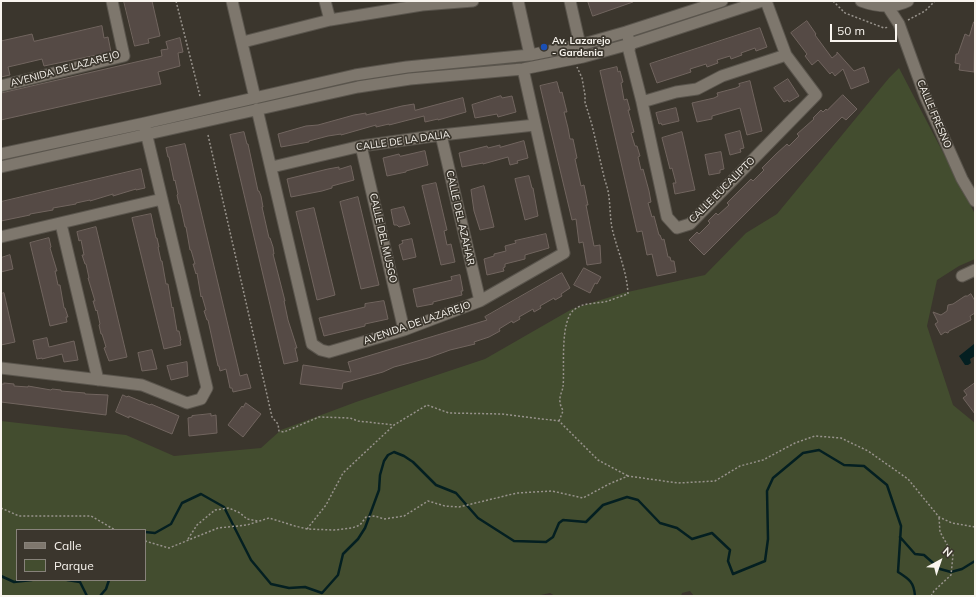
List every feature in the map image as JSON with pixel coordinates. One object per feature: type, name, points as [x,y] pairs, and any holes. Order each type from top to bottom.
[{"type":"street","name":"AVENIDA DE LAZAREJO","points":[[1,86],[124,56],[112,1]]},
{"type":"street","points":[[232,1],[243,42],[255,98]]},
{"type":"street","points":[[326,1],[330,20]]},
{"type":"street","points":[[243,42],[330,20],[422,3],[473,1]]},
{"type":"street","points":[[518,1],[530,55]]},
{"type":"street","points":[[570,1],[580,45]]},
{"type":"street","points":[[1,154],[354,75],[407,67],[530,55],[580,45],[722,1]]},
{"type":"street","points":[[1,167],[373,84],[410,78],[523,69],[575,59],[630,44],[762,1]]},
{"type":"street","name":"CALLE EUCALIPTO","points":[[626,32],[630,44],[629,52],[642,102],[667,217],[677,228],[690,224],[816,95],[786,55],[766,1]]},
{"type":"street","points":[[861,1],[873,6],[888,7],[905,2]]},
{"type":"street","name":"CALLE FRESNO","points":[[899,24],[905,2]]},
{"type":"street","name":"CALLE FRESNO","points":[[888,7],[899,24],[925,96],[962,179],[975,201]]},
{"type":"street","points":[[642,102],[676,92],[698,89],[722,76],[786,55]]},
{"type":"street","name":"AVENIDA DE LAZAREJO","points":[[257,109],[272,167],[312,344],[321,350],[329,352],[404,330],[480,301],[564,253],[523,69]]},
{"type":"street","points":[[1,368],[142,385],[186,403],[201,400],[207,388],[146,135],[145,123]]},
{"type":"street","name":"CALLE DE LA DALIA","points":[[272,167],[361,146],[441,135],[535,125]]},
{"type":"street","name":"CALLE DEL AZAHAR","points":[[441,135],[480,301]]},
{"type":"street","name":"CALLE DEL MUSGO","points":[[361,146],[404,330]]},
{"type":"street","points":[[1,237],[162,199]]},
{"type":"street","points":[[61,224],[98,380]]},
{"type":"street","points":[[962,276],[975,270]]},
{"type":"path","points":[[176,1],[200,96]]},
{"type":"path","points":[[559,421],[563,411],[560,402],[563,387],[562,370],[565,328],[568,319],[574,309],[628,294],[628,284],[624,266],[612,228],[608,188],[604,181],[585,102],[582,78],[575,59]]},
{"type":"path","points":[[208,135],[272,417],[278,424],[280,431],[284,432],[319,417],[350,418],[358,421],[394,425]]},
{"type":"path","points":[[307,529],[326,505],[343,473],[394,425],[427,405],[449,412],[502,414],[559,421],[598,460],[628,476],[678,483],[715,481],[740,466],[763,460],[795,443],[815,436],[841,438],[868,451],[908,479],[939,517],[952,523],[975,527]]},
{"type":"path","points":[[146,541],[169,548],[218,528],[248,525],[269,518],[307,529],[334,530],[352,528],[360,525],[366,517],[376,516],[384,519],[404,516],[428,501],[459,508],[516,493],[552,491],[583,498],[628,476]]},
{"type":"path","points":[[1,508],[19,516],[91,516],[113,529]]},
{"type":"path","points":[[188,539],[197,525],[215,510],[229,508],[240,513],[247,519],[258,521]]},
{"type":"path","points":[[932,596],[934,591],[951,575],[953,556],[940,532],[939,517]]},
{"type":"green space","points":[[899,68],[975,214],[975,259],[959,266],[937,280],[927,326],[953,405],[975,423],[975,596],[694,596],[690,591],[682,593],[681,596],[555,596],[550,593],[536,596],[1,596],[1,421],[126,435],[174,456],[261,448],[281,430],[356,402],[485,359],[572,309],[623,293],[705,275],[746,233],[777,214],[889,78]]},
{"type":"water","points":[[974,344],[975,356],[970,359],[971,363],[965,365],[959,356]]},
{"type":"building","points":[[124,1],[152,1],[160,36],[148,39],[149,43],[135,46]]},
{"type":"building","points":[[588,1],[633,1],[633,2],[593,16]]},
{"type":"building","points":[[807,21],[816,34],[815,35],[832,58],[837,54],[837,52],[854,71],[864,67],[869,82],[851,89],[843,69],[835,76],[832,72],[830,74],[818,60],[812,65],[805,56],[807,54],[791,33]]},
{"type":"building","points":[[974,22],[974,72],[959,70],[960,64],[955,63],[956,54],[958,54],[965,34],[969,36]]},
{"type":"building","points":[[102,26],[104,38],[108,37],[111,52],[44,66],[42,59],[8,67],[10,75],[1,77],[1,41],[32,34],[34,41]]},
{"type":"building","points":[[760,28],[767,47],[756,51],[755,48],[741,53],[742,55],[731,59],[730,56],[717,60],[718,63],[707,67],[706,64],[690,69],[691,72],[657,83],[650,64]]},
{"type":"building","points":[[180,38],[183,52],[178,53],[180,66],[158,72],[161,84],[1,120],[1,93],[162,56],[161,50],[168,49],[166,42]]},
{"type":"building","points":[[617,67],[618,72],[620,71],[623,82],[621,83],[624,100],[627,99],[630,110],[628,110],[634,132],[631,133],[635,146],[637,146],[640,156],[638,157],[641,170],[643,169],[649,191],[651,202],[648,203],[652,217],[654,216],[659,235],[662,240],[664,239],[668,257],[670,257],[671,261],[674,261],[676,272],[657,276],[652,254],[647,255],[642,231],[637,232],[600,71]]},
{"type":"building","points":[[788,79],[799,96],[789,102],[788,100],[784,102],[774,88]]},
{"type":"building","points":[[750,81],[762,131],[747,135],[740,108],[712,116],[712,119],[697,122],[692,103],[714,98],[718,96],[717,93],[736,88],[740,86],[739,84]]},
{"type":"building","points":[[557,82],[560,93],[562,92],[567,112],[564,112],[570,139],[573,139],[577,158],[575,159],[581,186],[584,185],[588,205],[586,205],[594,246],[600,245],[601,263],[587,265],[583,242],[579,243],[576,219],[572,220],[540,86]]},
{"type":"building","points":[[843,95],[857,109],[846,120],[842,117],[704,255],[689,240],[697,232],[699,234],[710,223],[708,221],[716,213],[718,215],[729,205],[727,203],[751,179],[753,181],[764,170],[762,168],[776,154],[787,144],[789,146],[799,136],[797,134],[814,119],[813,118],[821,110],[823,112],[826,109],[827,110]]},
{"type":"building","points":[[501,96],[502,98],[512,96],[516,112],[498,117],[497,114],[475,118],[472,105]]},
{"type":"building","points":[[463,98],[466,112],[438,120],[425,122],[424,116],[389,125],[376,127],[376,125],[341,135],[328,136],[309,142],[281,147],[278,134],[306,126],[318,125],[354,115],[366,113],[366,115],[414,104],[415,110]]},
{"type":"building","points":[[676,108],[679,121],[662,125],[661,123],[659,124],[656,113]]},
{"type":"building","points":[[740,131],[744,148],[740,149],[741,152],[730,155],[725,135]]},
{"type":"building","points":[[244,132],[258,191],[261,196],[269,238],[273,247],[273,254],[285,301],[288,320],[297,348],[295,348],[298,361],[284,364],[230,135]]},
{"type":"building","points":[[682,132],[695,190],[675,194],[673,183],[676,183],[672,168],[670,169],[662,138]]},
{"type":"building","points":[[524,141],[528,158],[517,161],[518,163],[510,165],[508,157],[483,164],[462,167],[459,153],[487,146],[488,148],[500,145],[500,147]]},
{"type":"building","points":[[185,144],[240,376],[247,374],[251,388],[233,392],[232,388],[230,388],[226,369],[220,371],[218,366],[208,320],[204,311],[206,310],[202,296],[201,297],[197,273],[196,274],[193,264],[195,264],[190,250],[186,227],[179,204],[175,180],[174,181],[166,148]]},
{"type":"building","points":[[425,151],[428,165],[387,176],[383,158],[399,154],[400,156]]},
{"type":"building","points":[[721,152],[724,169],[720,170],[720,173],[709,175],[705,155]]},
{"type":"building","points":[[351,166],[354,180],[332,186],[332,188],[322,191],[291,197],[287,179],[328,169],[339,167],[339,169]]},
{"type":"building","points":[[141,169],[145,188],[136,189],[113,196],[113,194],[90,201],[53,208],[53,210],[1,221],[1,202]]},
{"type":"building","points":[[529,176],[533,188],[538,216],[525,220],[515,179]]},
{"type":"building","points":[[436,183],[447,230],[444,231],[447,245],[451,244],[455,262],[441,265],[422,186]]},
{"type":"building","points":[[484,186],[494,227],[480,230],[474,211],[471,190]]},
{"type":"building","points":[[358,197],[379,285],[361,289],[340,202]]},
{"type":"building","points":[[404,207],[410,224],[399,227],[394,225],[391,210]]},
{"type":"building","points":[[314,208],[335,295],[317,300],[296,212]]},
{"type":"building","points":[[151,214],[166,284],[168,284],[177,331],[179,331],[181,340],[181,345],[164,349],[132,218]]},
{"type":"building","points":[[96,227],[127,357],[109,361],[104,348],[106,347],[101,334],[97,310],[96,311],[93,301],[95,301],[88,278],[86,264],[82,255],[84,255],[81,240],[79,241],[77,232]]},
{"type":"building","points":[[546,234],[549,248],[525,255],[525,259],[505,264],[505,267],[503,268],[504,271],[487,275],[484,259],[494,256],[494,254],[506,251],[505,246],[516,243],[515,241]]},
{"type":"building","points":[[49,238],[50,248],[57,271],[55,271],[58,285],[60,285],[64,308],[68,317],[66,317],[67,322],[50,326],[30,243]]},
{"type":"building","points":[[412,239],[416,257],[403,260],[399,245],[403,243],[402,241]]},
{"type":"building","points":[[10,255],[13,269],[1,272],[1,258]]},
{"type":"building","points":[[584,268],[601,277],[597,284],[595,283],[590,293],[574,285]]},
{"type":"building","points":[[562,273],[570,288],[561,294],[562,296],[555,300],[554,298],[540,306],[541,308],[534,312],[533,309],[519,317],[520,319],[513,323],[512,321],[499,329],[500,331],[489,337],[474,342],[475,344],[450,350],[428,358],[394,367],[383,372],[343,383],[342,389],[300,384],[303,365],[351,372],[348,362],[487,320],[485,317]]},
{"type":"building","points":[[460,275],[463,291],[461,291],[462,295],[433,302],[433,304],[417,307],[413,289],[452,280],[451,277]]},
{"type":"building","points":[[4,293],[15,342],[1,345],[1,294]]},
{"type":"building","points":[[971,294],[975,301],[975,313],[970,316],[971,320],[949,331],[948,333],[945,332],[941,335],[935,324],[938,322],[933,312],[941,315],[947,311],[948,305],[953,304]]},
{"type":"building","points":[[384,301],[388,319],[324,336],[319,318],[365,307],[365,304]]},
{"type":"building","points":[[47,338],[49,347],[74,341],[78,360],[64,362],[62,354],[37,359],[33,341]]},
{"type":"building","points":[[152,350],[157,369],[142,371],[138,353]]},
{"type":"building","points":[[187,362],[188,376],[171,380],[167,366]]},
{"type":"building","points":[[975,383],[975,414],[963,398],[967,395],[964,391]]},
{"type":"building","points":[[1,384],[14,384],[14,386],[28,386],[85,394],[108,395],[106,415],[1,402]]},
{"type":"building","points":[[123,395],[150,405],[151,404],[179,416],[172,434],[116,412]]},
{"type":"building","points":[[246,403],[261,414],[243,437],[228,425]]},
{"type":"building","points":[[211,414],[211,416],[216,415],[217,433],[189,436],[188,418],[192,416]]},
{"type":"waterway","points":[[146,532],[155,533],[171,524],[182,503],[201,494],[224,507],[251,560],[271,584],[289,588],[305,587],[322,593],[338,575],[343,554],[358,539],[365,528],[379,490],[380,475],[384,461],[388,455],[394,452],[413,462],[436,485],[456,493],[478,518],[514,541],[546,542],[553,537],[559,523],[563,520],[586,522],[603,505],[627,497],[638,500],[660,523],[677,528],[692,539],[712,533],[730,550],[728,561],[733,574],[765,561],[768,539],[767,491],[773,478],[803,453],[819,450],[844,465],[864,466],[887,485],[901,526],[898,572],[910,581],[915,596]]},
{"type":"waterway","points":[[900,537],[915,554],[924,555],[940,569],[951,572],[962,569],[975,561]]},
{"type":"waterway","points":[[1,576],[14,582],[23,581]]},
{"type":"waterway","points":[[74,581],[80,582],[87,596]]},
{"type":"waterway","points":[[100,596],[106,589],[109,581]]},
{"type":"place","name":"Av. Lazarejo - Gardenia","points":[[544,47]]}]
